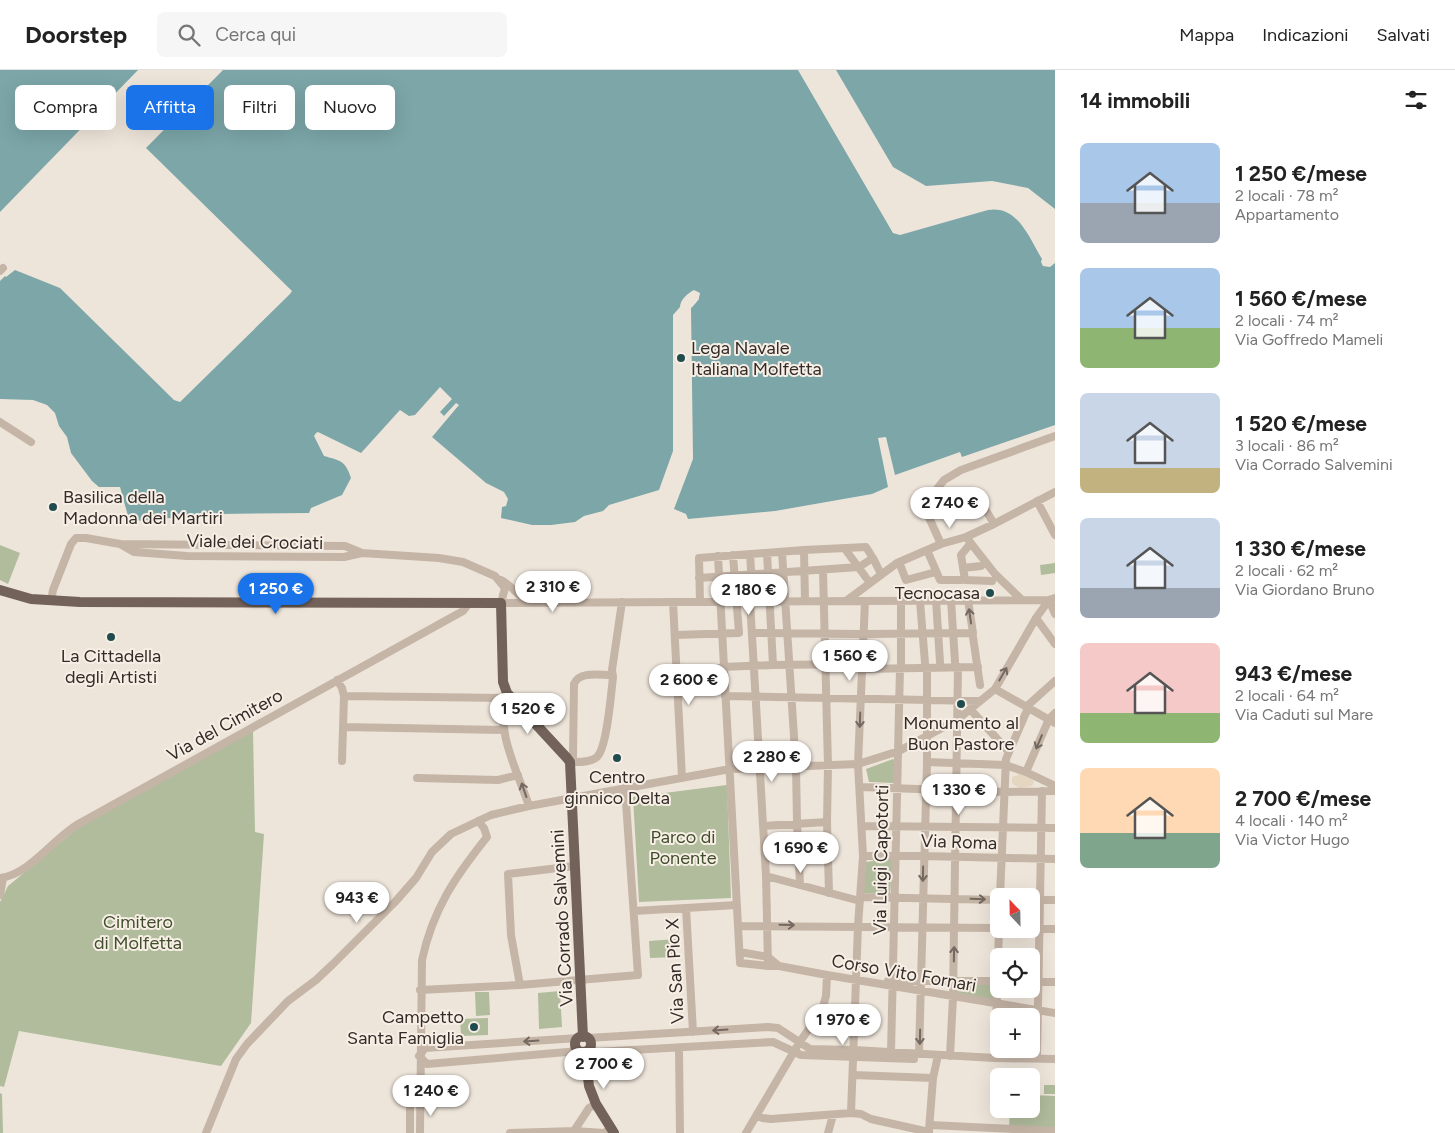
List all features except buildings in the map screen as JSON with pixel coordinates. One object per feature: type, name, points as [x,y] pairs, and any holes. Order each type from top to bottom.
[{"type":"main road","points":[[1,591],[26,598],[51,601],[109,603],[506,602],[503,682],[506,695],[570,762]]},
{"type":"main road","name":"Via Corrado Salvemini","points":[[570,762],[584,1038],[591,1044],[584,1051],[588,1080],[596,1104],[612,1131]]},
{"type":"street","points":[[0,422],[31,442]]},
{"type":"street","points":[[941,544],[926,511],[926,503],[944,480],[960,470],[1055,436]]},
{"type":"street","points":[[846,601],[898,562],[941,544],[969,540],[994,524],[1055,492]]},
{"type":"street","points":[[1037,501],[1055,535]]},
{"type":"street","points":[[984,507],[994,524]]},
{"type":"street","name":"Viale dei Crociati","points":[[51,601],[53,590],[72,542],[76,538],[86,538],[120,544],[134,552],[187,556],[344,557],[362,554],[439,558],[462,562],[495,576],[508,584],[520,597],[529,602]]},
{"type":"street","points":[[969,540],[961,555],[965,580],[992,580]]},
{"type":"street","points":[[969,540],[996,574],[1021,599]]},
{"type":"street","points":[[700,602],[699,558],[866,547],[881,574]]},
{"type":"street","points":[[845,548],[870,583]]},
{"type":"street","points":[[804,550],[805,601]]},
{"type":"street","points":[[927,550],[940,580],[961,580]]},
{"type":"street","points":[[782,552],[796,767],[800,885]]},
{"type":"street","points":[[767,553],[773,665]]},
{"type":"street","points":[[750,554],[752,633],[766,876],[768,966]]},
{"type":"street","points":[[675,635],[739,633],[733,555]]},
{"type":"street","points":[[718,556],[740,952]]},
{"type":"street","points":[[699,578],[859,568],[872,557]]},
{"type":"street","points":[[898,562],[906,580],[936,572]]},
{"type":"street","points":[[963,568],[981,566]]},
{"type":"street","points":[[823,570],[829,893]]},
{"type":"street","points":[[495,576],[505,588],[506,602]]},
{"type":"street","points":[[506,602],[513,594],[508,584]]},
{"type":"street","points":[[506,602],[1052,599]]},
{"type":"street","points":[[1052,599],[1055,614]]},
{"type":"street","points":[[206,1133],[236,1059],[247,1044],[288,1001],[322,975],[394,902],[416,878],[439,844],[451,834],[501,812],[625,788],[730,769],[858,764],[899,751],[957,720],[994,689],[1036,618],[1052,599]]},
{"type":"street","points":[[936,600],[940,662]]},
{"type":"street","points":[[950,1056],[958,764],[957,665],[951,600]]},
{"type":"street","points":[[968,600],[980,685]]},
{"type":"street","points":[[851,1113],[858,926],[863,856],[858,764],[865,601]]},
{"type":"street","name":"Via Luigi Capotorti","points":[[891,1052],[901,601]]},
{"type":"street","points":[[919,1054],[927,762],[926,665],[920,601]]},
{"type":"street","points":[[570,762],[583,762],[596,758],[603,748],[622,602]]},
{"type":"street","points":[[673,602],[682,778]]},
{"type":"street","name":"Via del Cimitero","points":[[2,878],[21,870],[78,824],[212,752],[337,680],[463,611],[469,603]]},
{"type":"street","points":[[1036,618],[1055,644]]},
{"type":"street","points":[[752,633],[953,633],[973,635]]},
{"type":"street","points":[[675,668],[824,664],[862,667],[957,665],[978,667]]},
{"type":"street","points":[[570,762],[573,757],[574,684],[576,678],[581,676],[611,675]]},
{"type":"street","points":[[337,680],[344,696],[342,761]]},
{"type":"street","points":[[1000,888],[1005,765],[1027,707],[1055,681]]},
{"type":"street","points":[[994,689],[1052,721]]},
{"type":"street","points":[[344,696],[506,695],[503,716],[504,730],[510,754],[529,806]]},
{"type":"street","points":[[725,696],[979,701]]},
{"type":"street","points":[[970,710],[1009,752]]},
{"type":"street","points":[[1026,772],[1055,713]]},
{"type":"street","points":[[343,727],[504,730]]},
{"type":"street","points":[[927,762],[1005,765],[1026,772],[1055,786]]},
{"type":"street","points":[[416,778],[498,780],[518,774]]},
{"type":"street","points":[[860,787],[1004,792],[1055,791]]},
{"type":"street","points":[[420,990],[520,986],[638,976],[625,788]]},
{"type":"street","points":[[1040,888],[1042,791]]},
{"type":"street","points":[[414,1133],[420,1056],[420,990],[422,960],[427,935],[444,898],[464,865],[487,837],[484,828],[478,821]]},
{"type":"street","points":[[763,826],[827,822]]},
{"type":"street","points":[[862,826],[1055,828]]},
{"type":"street","name":"Via Roma","points":[[863,856],[1055,859]]},
{"type":"street","points":[[520,986],[511,935],[508,874],[575,866]]},
{"type":"street","points":[[766,876],[829,893],[860,899],[990,900]]},
{"type":"street","points":[[0,895],[2,878]]},
{"type":"street","points":[[1040,900],[1055,900]]},
{"type":"street","points":[[634,911],[737,904]]},
{"type":"street","name":"Via San Pio X","points":[[686,908],[693,1032]]},
{"type":"street","points":[[738,926],[990,928]]},
{"type":"street","points":[[1040,929],[1055,929]]},
{"type":"street","name":"Corso Vito Fornari","points":[[779,966],[768,957],[740,952],[740,963],[779,966],[828,975],[893,983],[921,991],[1025,1008]]},
{"type":"street","points":[[746,1133],[793,1052],[822,1010],[826,996],[828,975]]},
{"type":"street","points":[[893,983],[921,980],[990,981]]},
{"type":"street","points":[[1040,982],[1055,982]]},
{"type":"street","points":[[996,1008],[997,998]]},
{"type":"street","name":"Corso Vito Fornari","points":[[1040,1010],[1055,1013]]},
{"type":"street","points":[[420,1133],[417,1088],[420,1056],[425,1048],[775,1027],[810,1049],[937,1060],[950,1056]]},
{"type":"street","points":[[743,1028],[744,1044]]},
{"type":"street","points":[[420,1056],[427,1064],[584,1051],[597,1052],[773,1042],[801,1055],[891,1052],[990,1058]]},
{"type":"street","points":[[679,1048],[680,1133]]},
{"type":"street","points":[[1040,1058],[1055,1058]]},
{"type":"street","points":[[929,1130],[933,1078],[937,1060]]},
{"type":"street","points":[[853,1075],[933,1078]]},
{"type":"street","points":[[410,1133],[410,1100],[413,1090],[417,1088]]},
{"type":"street","points":[[570,1132],[589,1108],[596,1104]]},
{"type":"street","points":[[757,1114],[762,1118],[772,1120],[851,1113],[861,1114],[871,1119],[929,1130],[1055,1130]]},
{"type":"street","points":[[828,1133],[833,1115]]},
{"type":"street","points":[[510,1133],[604,1133],[612,1131]]},
{"type":"green space","points":[[0,545],[20,553],[8,584],[0,580]]},
{"type":"green space","points":[[1055,563],[1055,573],[1041,575],[1040,565]]},
{"type":"green space","name":"Cimitero di Molfetta","points":[[253,730],[255,832],[264,834],[251,1023],[221,1066],[19,1031],[4,1087],[0,1086],[0,902],[8,886],[79,827]]},
{"type":"green space","points":[[893,759],[895,761],[894,783],[869,782],[866,769]]},
{"type":"green space","name":"Parco di Ponente","points":[[727,785],[731,898],[639,902],[633,797]]},
{"type":"green space","points":[[874,858],[893,859],[890,894],[863,893],[866,862],[873,861]]},
{"type":"green space","points":[[676,939],[677,957],[650,958],[649,941]]},
{"type":"green space","points":[[955,984],[990,984],[990,998],[993,998],[993,1000],[955,993]]},
{"type":"green space","points":[[560,991],[562,1027],[539,1029],[538,993]]},
{"type":"green space","name":"Campetto Santa Famiglia","points":[[475,992],[489,992],[490,1015],[476,1016]]},
{"type":"green space","name":"Campetto Santa Famiglia","points":[[488,1018],[488,1035],[461,1036],[460,1019]]},
{"type":"green space","points":[[1044,1085],[1055,1085],[1055,1094],[1044,1094]]},
{"type":"green space","points":[[0,1093],[2,1094],[3,1133],[0,1133]]},
{"type":"green space","points":[[1040,1095],[1055,1096],[1055,1129],[1009,1126],[1009,1118],[1040,1118]]},
{"type":"shaded area","points":[[1021,774],[1029,776],[1033,780],[1032,786],[1020,788],[1012,783],[1012,777]]},
{"type":"water","points":[[0,70],[138,70],[116,93],[116,85],[15,85],[15,130],[80,130],[0,212]]},
{"type":"water","points":[[223,70],[798,70],[893,233],[900,235],[988,210],[998,210],[1015,218],[1021,225],[1042,259],[1043,266],[1050,267],[1055,263],[1055,425],[962,457],[960,452],[895,475],[886,437],[878,438],[888,487],[872,494],[775,511],[688,519],[686,514],[674,509],[693,459],[691,308],[699,298],[700,293],[694,290],[685,297],[673,315],[673,451],[659,490],[609,505],[603,511],[584,516],[575,522],[532,525],[501,518],[502,507],[506,506],[508,499],[504,492],[486,483],[432,437],[459,405],[456,403],[444,416],[440,412],[452,399],[440,387],[415,415],[409,416],[400,410],[361,453],[318,432],[316,433],[314,436],[324,456],[342,462],[351,478],[342,495],[311,508],[309,513],[218,514],[217,517],[170,518],[148,521],[133,519],[128,516],[120,487],[99,487],[92,481],[71,453],[67,437],[59,426],[55,413],[47,405],[33,400],[0,399],[0,281],[15,270],[60,288],[174,400],[180,402],[292,291],[146,148],[164,130],[214,130],[214,85],[208,85]]},
{"type":"water","points":[[836,70],[1055,70],[1055,209],[1028,188],[992,181],[926,186],[893,167]]},
{"type":"pier","points":[[698,294],[699,299],[691,308],[691,373],[689,373],[689,308]]},
{"type":"place","name":"Lega Navale Italiana Molfetta","points":[[681,358]]},
{"type":"place","name":"Basilica della Madonna dei Martiri","points":[[53,507]]},
{"type":"place","name":"Tecnocasa","points":[[990,593]]},
{"type":"place","name":"La Cittadella degli Artisti","points":[[111,637]]},
{"type":"place","name":"Monumento al Buon Pastore","points":[[961,704]]},
{"type":"place","name":"Centro ginnico Delta","points":[[617,758]]},
{"type":"place","name":"Campetto Santa Famiglia","points":[[474,1027]]}]
